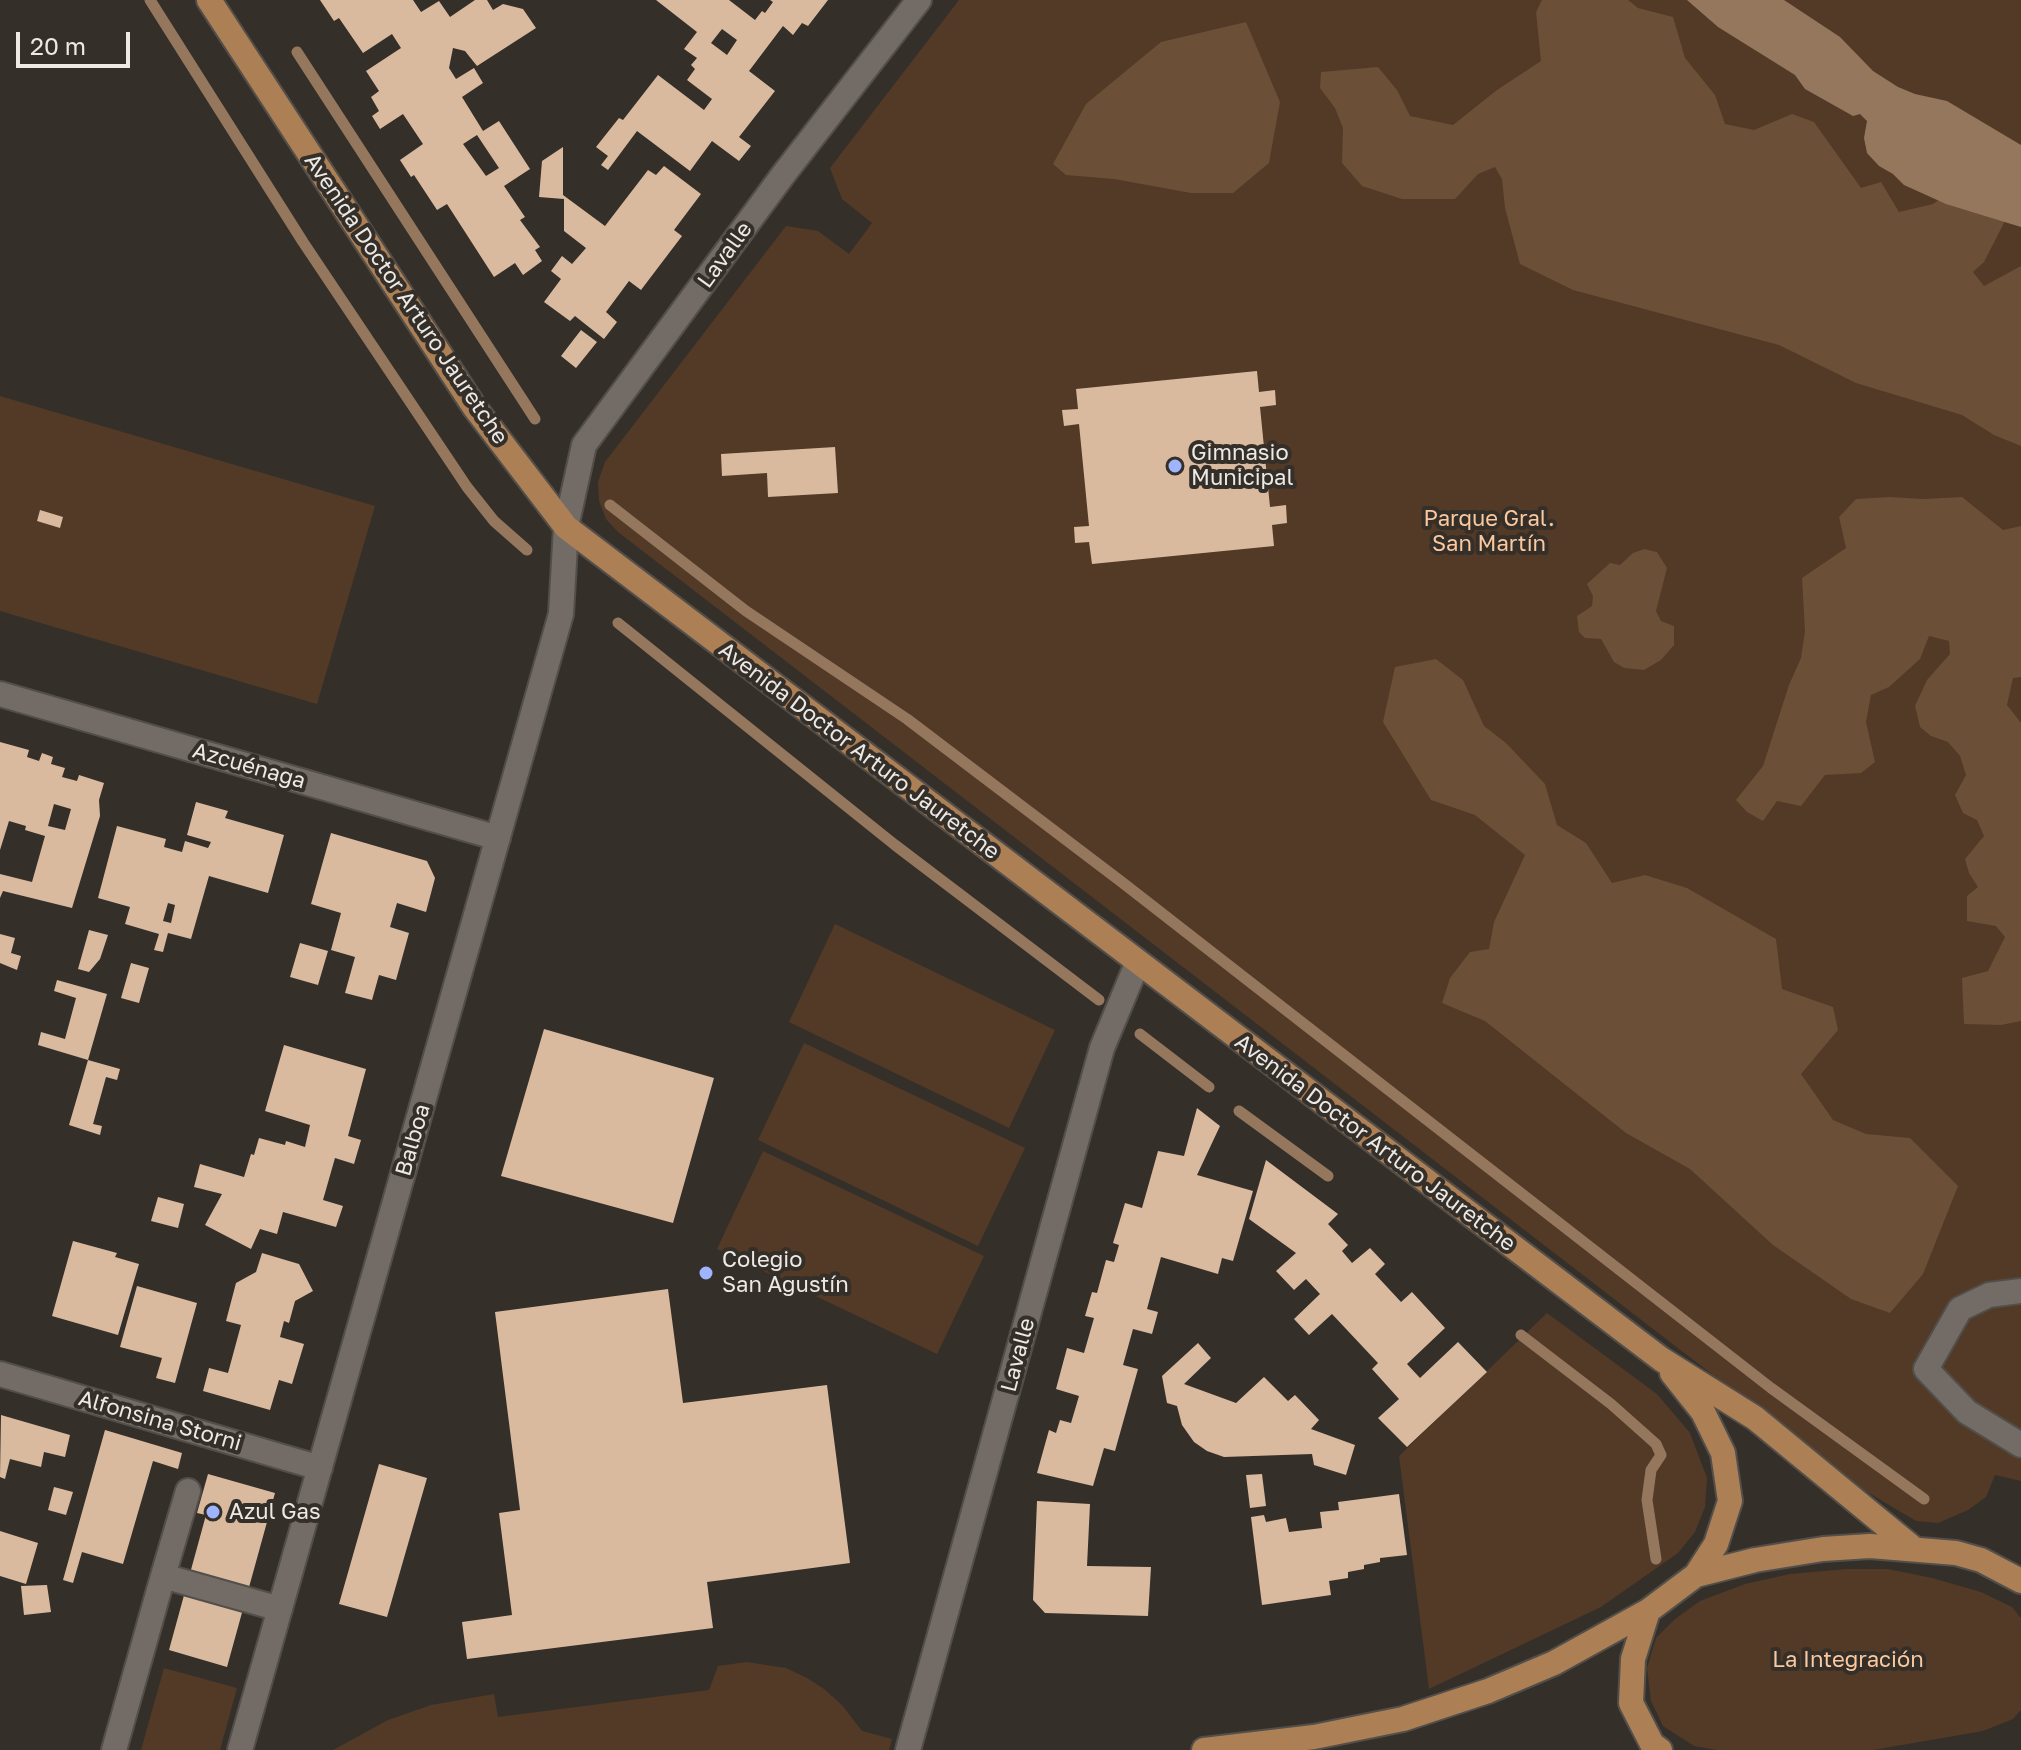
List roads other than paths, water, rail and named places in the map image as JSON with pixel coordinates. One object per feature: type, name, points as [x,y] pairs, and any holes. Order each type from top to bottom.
[{"type":"main road","name":"Avenida Doctor Arturo Jauretche","points":[[209,0],[475,408],[566,527],[1137,964],[1661,1359],[1755,1418],[1913,1548]]},
{"type":"main road","name":"Avenida Doctor Arturo Jauretche","points":[[1661,1359],[1703,1412],[1723,1453],[1730,1501],[1716,1544],[1696,1575]]},
{"type":"main road","points":[[1204,1750],[1314,1737],[1403,1719],[1488,1691],[1554,1663],[1648,1611],[1696,1575],[1755,1560],[1823,1549],[1870,1546],[1913,1548],[1956,1553],[1981,1560],[2021,1581]]},
{"type":"main road","points":[[1648,1611],[1633,1659],[1631,1703],[1652,1744],[1660,1750]]},
{"type":"street","name":"Lavalle","points":[[566,527],[584,445],[783,175],[919,0]]},
{"type":"street","name":"Balboa","points":[[240,1750],[561,614],[566,527]]},
{"type":"street","name":"Azcuénaga","points":[[0,694],[498,838]]},
{"type":"street","name":"Lavalle","points":[[908,1750],[1102,1048],[1137,964]]},
{"type":"street","points":[[2021,1291],[1989,1295],[1960,1309],[1926,1369],[1967,1412],[2021,1445]]},
{"type":"street","name":"Alfonsina Storni","points":[[0,1374],[320,1468]]},
{"type":"street","points":[[114,1750],[188,1491]]},
{"type":"street","points":[[163,1576],[280,1609]]},
{"type":"waterway","points":[[150,0],[303,242],[467,487],[494,521],[527,550]]},
{"type":"waterway","points":[[297,52],[535,419]]},
{"type":"waterway","points":[[610,505],[746,611],[907,719],[1123,883],[1771,1388],[1924,1499]]},
{"type":"waterway","points":[[618,623],[895,845],[1099,1000]]},
{"type":"waterway","points":[[1140,1034],[1209,1087]]},
{"type":"waterway","points":[[1239,1111],[1328,1176]]},
{"type":"waterway","points":[[1521,1335],[1611,1404],[1656,1444],[1661,1455],[1651,1470],[1647,1500],[1656,1559]]},
{"type":"place","name":"Gimnasio Municipal","points":[[1175,466]]},
{"type":"place","name":"Colegio San Agustín","points":[[706,1273]]},
{"type":"place","name":"Azul Gas","points":[[213,1512]]},
{"type":"park label","name":"Parque Gral. San Martín","points":[[1489,532]]},
{"type":"park label","name":"La Integración","points":[[1848,1660]]}]
